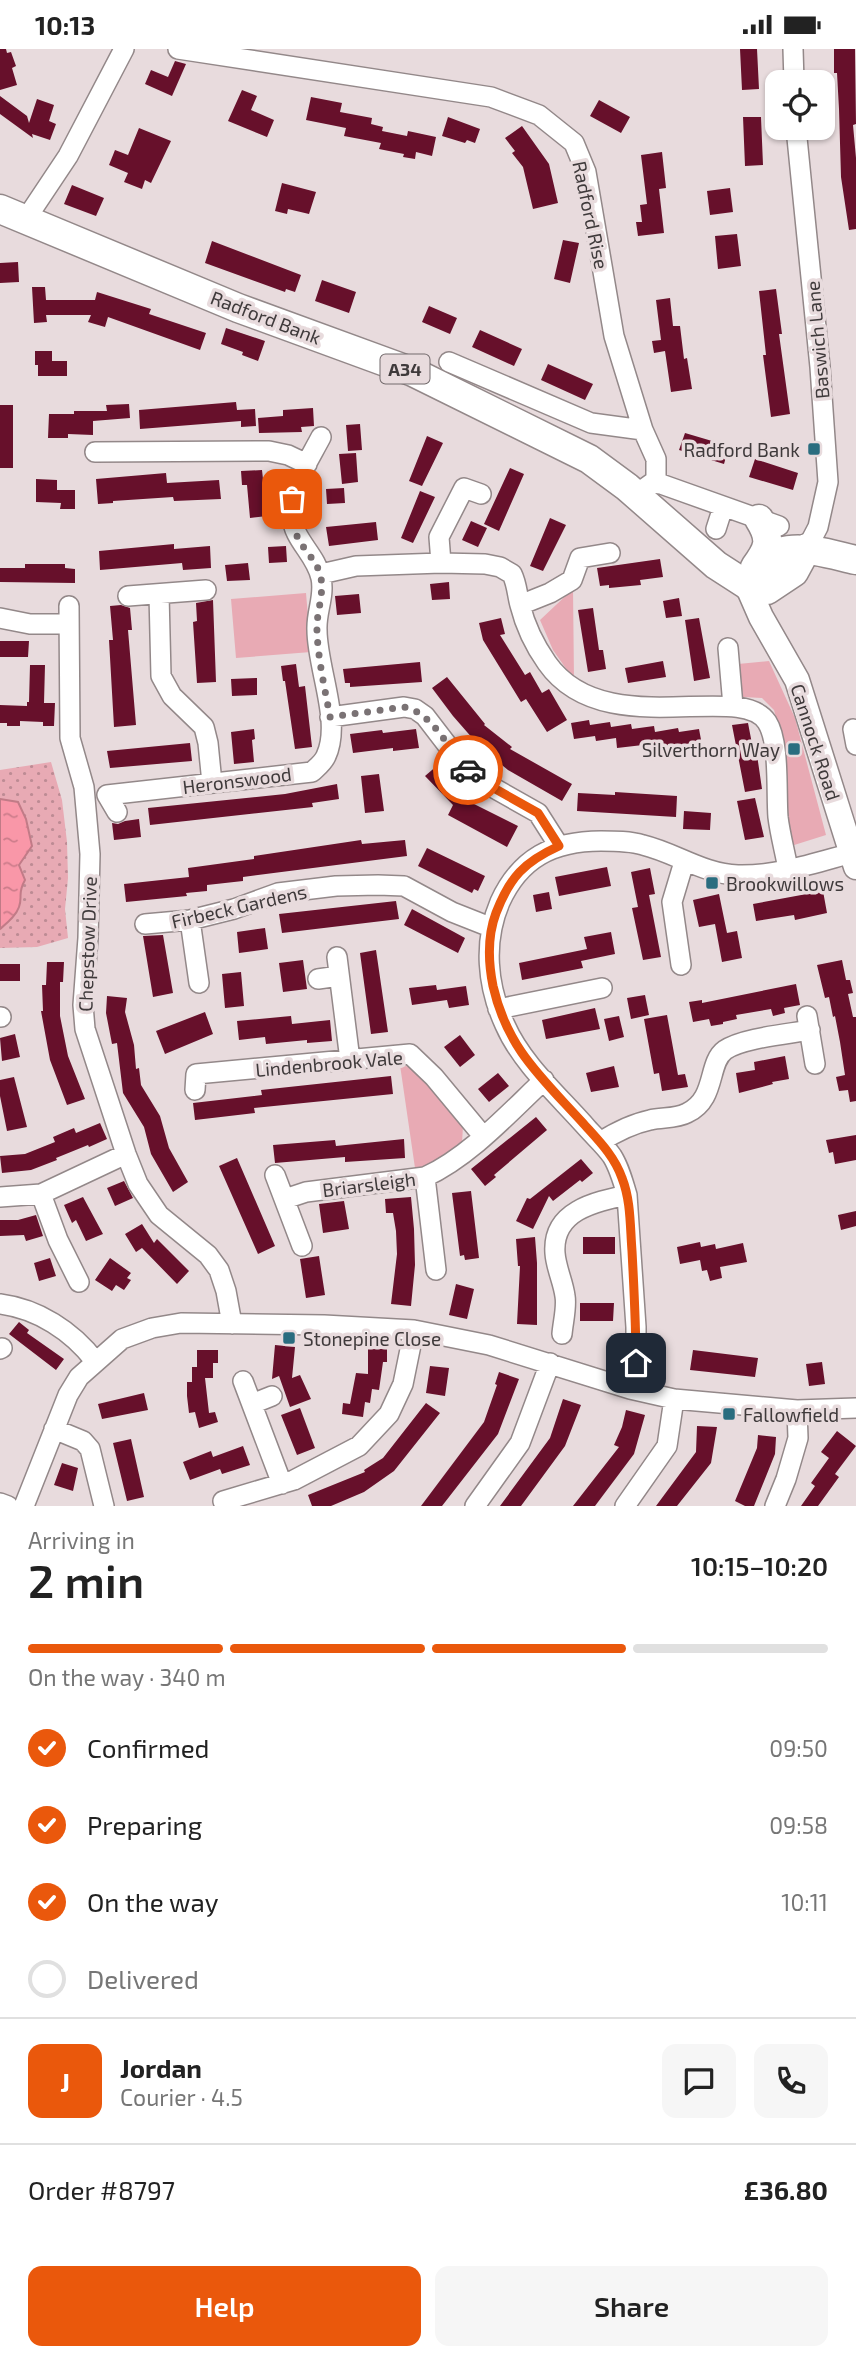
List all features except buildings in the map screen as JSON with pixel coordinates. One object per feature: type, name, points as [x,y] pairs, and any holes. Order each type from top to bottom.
[{"type":"highway","name":"Radford Bank","points":[[0,209],[237,308],[413,372],[646,490],[698,551],[751,576]]},
{"type":"highway","points":[[769,523],[765,529],[768,545],[765,554],[751,576],[767,590],[794,572],[807,548],[856,560]]},
{"type":"main road","name":"Cannock Road","points":[[751,576],[761,617],[797,680],[854,860]]},
{"type":"street","points":[[26,219],[68,156],[124,49]]},
{"type":"street","name":"Radford Rise","points":[[178,49],[491,97],[539,115],[574,143],[586,172],[614,336],[643,430],[656,459],[646,490]]},
{"type":"street","points":[[793,49],[794,70]]},
{"type":"street","name":"Baswich Lane","points":[[797,140],[820,367],[828,482],[818,527],[807,548]]},
{"type":"street","points":[[449,362],[591,423],[643,430]]},
{"type":"street","points":[[321,437],[294,491],[292,518],[298,538],[321,574],[356,566],[440,563],[500,567],[512,574],[531,636],[547,664],[568,685],[589,697],[620,706],[663,709],[733,706],[755,709],[768,723],[775,751],[778,818],[788,869]]},
{"type":"street","points":[[95,453],[120,443],[269,451],[288,455],[307,464]]},
{"type":"street","points":[[440,563],[439,537],[464,488],[481,495]]},
{"type":"street","name":"Radford Bank","points":[[646,490],[723,507],[769,523]]},
{"type":"street","points":[[716,529],[723,507]]},
{"type":"street","points":[[520,605],[550,593],[572,580],[580,558],[610,554]]},
{"type":"street","name":"Heronswood","points":[[117,812],[107,795],[312,772],[325,759],[331,742],[317,628],[323,590],[321,574]]},
{"type":"street","points":[[128,596],[206,590]]},
{"type":"street","points":[[159,594],[161,676],[172,697],[204,727],[212,783]]},
{"type":"street","name":"Chepstow Drive","points":[[0,618],[30,624],[69,615],[70,738],[84,787],[90,854],[83,1005],[85,1029],[125,1154],[138,1184],[159,1215],[208,1255],[219,1270],[232,1324]]},
{"type":"street","points":[[728,648],[733,706]]},
{"type":"street","points":[[330,717],[404,707],[415,709],[425,716],[476,778],[538,813],[559,846]]},
{"type":"street","points":[[630,1389],[636,1363],[636,1327],[627,1195],[611,1155],[520,1052],[498,1009],[488,964],[491,927],[509,884],[521,869],[537,856],[559,846],[589,841],[618,841],[643,845],[722,874],[760,875],[854,860]]},
{"type":"street","points":[[684,862],[672,902],[686,958]]},
{"type":"street","name":"Firbeck Gardens","points":[[145,925],[190,920],[234,909],[278,893],[336,886],[378,885],[404,886],[452,912],[491,927]]},
{"type":"street","points":[[190,920],[199,983]]},
{"type":"street","points":[[318,979],[338,967],[350,1060]]},
{"type":"street","points":[[498,1009],[602,988]]},
{"type":"street","points":[[600,1142],[619,1130],[686,1114],[698,1106],[708,1093],[719,1055],[737,1044],[808,1023],[815,1065]]},
{"type":"street","name":"Lindenbrook Vale","points":[[195,1090],[196,1074],[410,1054],[434,1077],[484,1136]]},
{"type":"street","name":"Briarsleigh","points":[[285,1199],[306,1192],[425,1177],[442,1170],[484,1136],[544,1080]]},
{"type":"street","points":[[0,1197],[41,1193],[125,1154]]},
{"type":"street","points":[[275,1175],[302,1246]]},
{"type":"street","points":[[425,1177],[436,1270]]},
{"type":"street","points":[[41,1193],[58,1240],[79,1282]]},
{"type":"street","points":[[562,1333],[566,1298],[555,1250],[558,1231],[563,1221],[573,1213],[627,1195]]},
{"type":"street","points":[[0,1304],[30,1312],[54,1323],[82,1344],[95,1360]]},
{"type":"street","points":[[24,1506],[68,1395],[79,1377],[95,1360],[122,1339],[152,1328],[181,1323],[324,1325],[414,1330],[459,1337],[630,1389],[674,1399],[797,1409],[856,1408]]},
{"type":"street","points":[[223,1501],[282,1484],[359,1446],[389,1414],[403,1384],[414,1330]]},
{"type":"street","points":[[475,1506],[520,1443],[550,1363]]},
{"type":"street","points":[[243,1381],[282,1484]]},
{"type":"street","points":[[252,1404],[272,1396]]},
{"type":"street","points":[[625,1506],[667,1446],[674,1399]]},
{"type":"street","points":[[775,1506],[798,1438],[797,1409]]},
{"type":"street","points":[[54,1429],[83,1441],[90,1450],[104,1506]]},
{"type":"street","points":[[0,1503],[8,1506]]},
{"type":"shaded area","points":[[573,589],[574,680],[553,650],[540,620]]},
{"type":"shaded area","points":[[306,593],[311,652],[236,658],[231,599]]},
{"type":"shaded area","points":[[769,661],[795,718],[826,835],[791,846],[779,729],[774,710],[762,698],[743,697],[738,664]]},
{"type":"shaded area","points":[[51,762],[62,800],[67,842],[65,909],[68,938],[37,947],[0,948],[0,770]]},
{"type":"shaded area","points":[[400,1065],[415,1068],[463,1126],[462,1143],[436,1164],[415,1168]]},
{"type":"water","points":[[0,799],[18,802],[26,819],[32,846],[19,865],[25,880],[19,907],[0,929]]},
{"type":"way so far","points":[[292,499],[292,518],[298,538],[321,574],[323,590],[317,628],[330,717],[404,707],[415,709],[425,716],[468,770]]},
{"type":"place","name":"Radford Bank","points":[[814,449]]},
{"type":"place","name":"Silverthorn Way","points":[[794,749]]},
{"type":"place","name":"Brookwillows","points":[[712,883]]},
{"type":"place","name":"Stonepine Close","points":[[289,1338]]},
{"type":"place","name":"Fallowfield","points":[[729,1414]]},
{"type":"route","points":[[468,770],[476,778],[538,813],[559,846],[537,856],[521,869],[509,884],[491,927],[488,964],[498,1009],[520,1052],[611,1155],[622,1177],[629,1209],[636,1363]]}]
